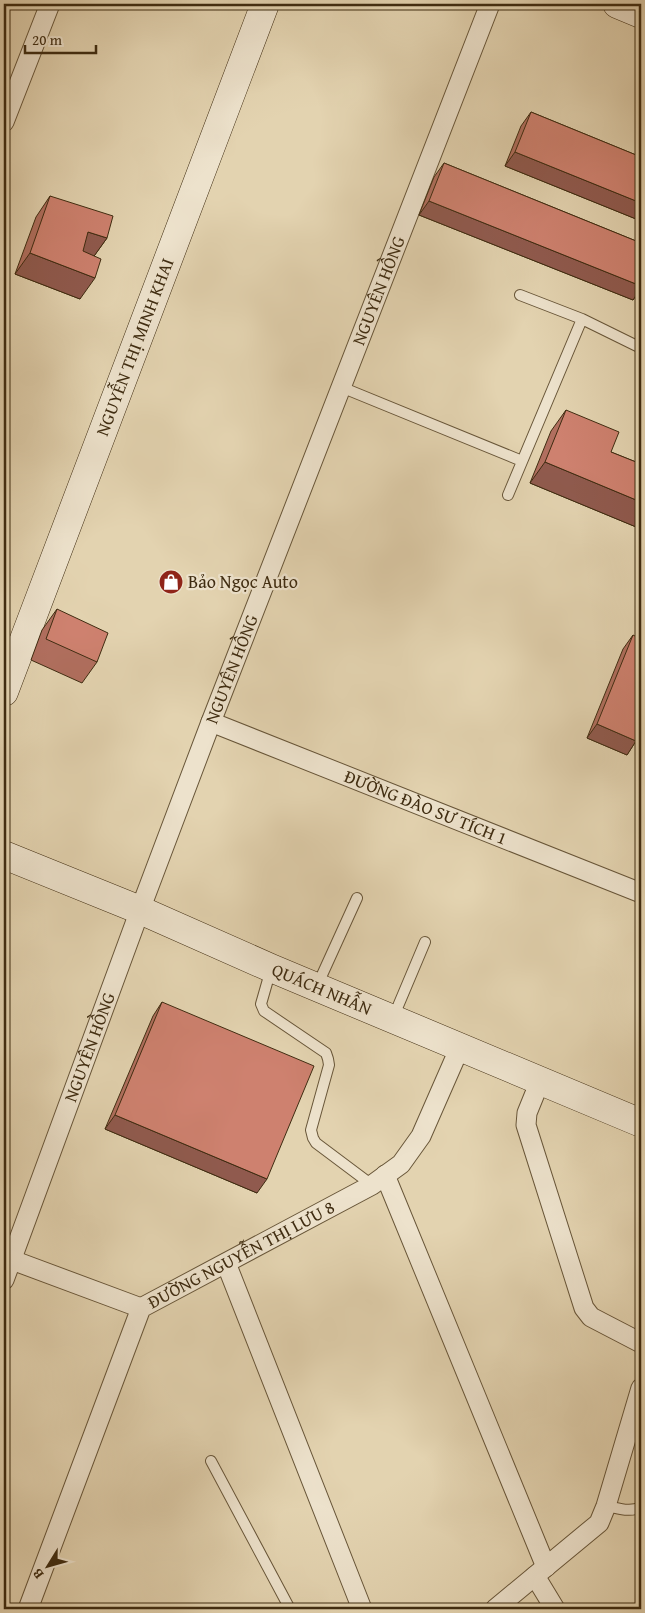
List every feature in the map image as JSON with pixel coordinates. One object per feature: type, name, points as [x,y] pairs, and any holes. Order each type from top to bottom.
[{"type":"street","points":[[4,122],[50,4]]},
{"type":"street","name":"NGUYỄN THỊ MINH KHAI","points":[[4,692],[265,4]]},
{"type":"street","name":"NGUYÊN HỒNG","points":[[4,1280],[8,1259],[211,722],[490,4]]},
{"type":"street","points":[[616,4],[641,14]]},
{"type":"street","name":"ĐƯỜNG ĐÀO SƯ TÍCH 1","points":[[211,722],[641,893]]},
{"type":"street","name":"QUÁCH NHẪN","points":[[4,855],[140,910],[316,987],[641,1123]]},
{"type":"street","name":"ĐƯỜNG NGUYỄN THỊ LƯU 8","points":[[28,1609],[141,1308],[379,1180],[401,1164],[421,1136],[460,1048]]},
{"type":"street","points":[[540,1081],[526,1114],[526,1125],[584,1308],[591,1317],[641,1342]]},
{"type":"street","points":[[379,1180],[555,1609]]},
{"type":"street","points":[[8,1259],[141,1308]]},
{"type":"street","points":[[226,1263],[362,1609]]},
{"type":"street","points":[[494,1609],[599,1523],[606,1506],[641,1388]]},
{"type":"lane","points":[[520,295],[582,319],[641,348]]},
{"type":"lane","points":[[508,495],[582,319]]},
{"type":"lane","points":[[341,387],[522,461]]},
{"type":"lane","points":[[316,987],[357,898]]},
{"type":"lane","points":[[393,1019],[425,942]]},
{"type":"lane","points":[[272,968],[262,1008],[326,1054],[328,1059],[329,1065],[311,1130],[313,1138],[316,1143],[379,1180]]},
{"type":"lane","points":[[211,1461],[290,1609]]},
{"type":"lane","points":[[606,1506],[628,1510],[636,1510],[641,1507]]},
{"type":"building","points":[[531,112],[641,157],[641,203],[515,152]]},
{"type":"building","points":[[444,163],[641,243],[641,286],[429,201]]},
{"type":"building","points":[[50,196],[113,216],[107,238],[88,232],[83,251],[101,259],[95,278],[30,253]]},
{"type":"building","points":[[566,410],[619,432],[611,452],[641,464],[641,502],[545,462]]},
{"type":"building","points":[[57,609],[108,633],[97,662],[46,639]]},
{"type":"building","points":[[633,635],[641,639],[641,729],[636,741],[597,724]]},
{"type":"building","points":[[162,1002],[314,1066],[267,1179],[115,1115]]},
{"type":"place","name":"Bảo Ngọc Auto","points":[[171,582]]}]
